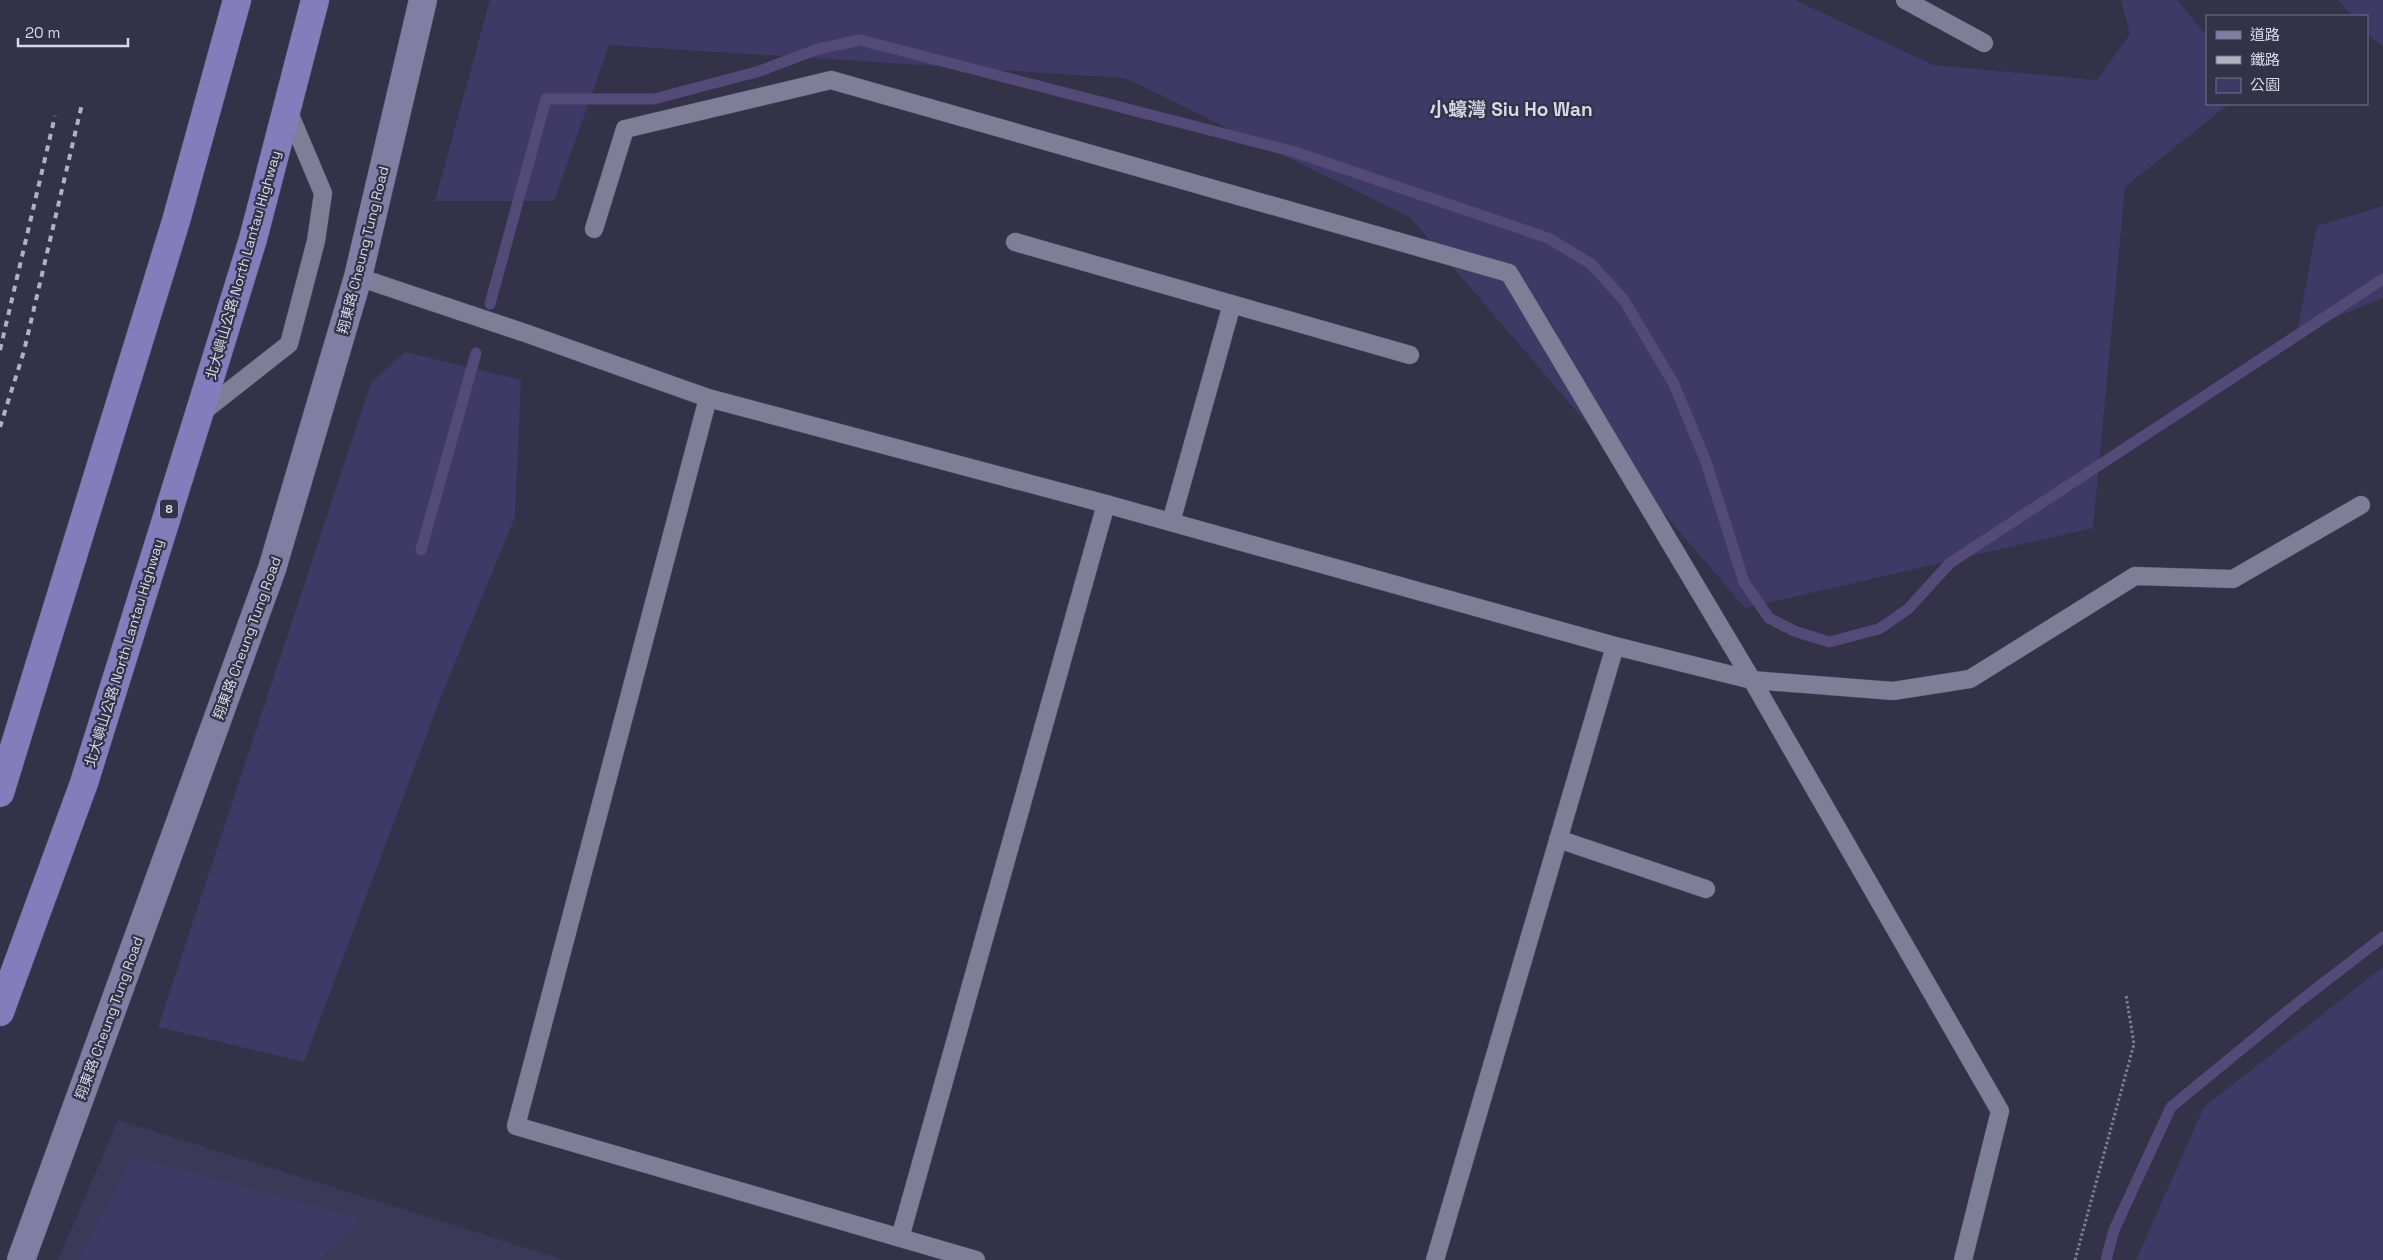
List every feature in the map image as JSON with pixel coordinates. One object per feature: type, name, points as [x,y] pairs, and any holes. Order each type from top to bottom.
[{"type":"highway","points":[[0,793],[176,221],[237,0]]},
{"type":"highway","name":"北大嶼山公路 North Lantau Highway","points":[[0,1012],[84,783],[199,414],[253,239],[315,0]]},
{"type":"main road","name":"翔東路 Cheung Tung Road","points":[[21,1260],[272,569],[358,277],[423,0]]},
{"type":"lane","points":[[1905,0],[1984,43]]},
{"type":"lane","points":[[594,229],[625,129],[831,80],[1510,272],[1752,680],[2000,1111],[1963,1260]]},
{"type":"lane","points":[[199,414],[289,344],[316,241],[324,193],[287,108]]},
{"type":"lane","points":[[1014,242],[1410,355]]},
{"type":"lane","points":[[358,277],[528,334],[708,398],[1106,504],[1615,646],[1752,680],[1893,691],[1970,678],[2135,576],[2233,579],[2361,505]]},
{"type":"lane","points":[[1171,522],[1232,304]]},
{"type":"lane","points":[[708,398],[516,1126],[976,1260]]},
{"type":"lane","points":[[900,1238],[1106,504]]},
{"type":"lane","points":[[1435,1260],[1615,646]]},
{"type":"lane","points":[[1558,839],[1706,889]]},
{"type":"path","points":[[2075,1260],[2134,1044],[2126,994]]},
{"type":"shaded area","points":[[118,1120],[565,1260],[58,1260]]},
{"type":"green space","points":[[490,0],[1795,0],[1933,65],[2097,80],[2130,34],[2121,0],[2177,0],[2206,35],[2206,105],[2228,105],[2125,187],[2093,528],[1745,608],[1410,217],[1125,78],[609,45],[554,201],[435,201]]},
{"type":"green space","points":[[2338,0],[2383,0],[2383,47],[2368,34],[2368,15],[2351,15]]},
{"type":"green space","points":[[2383,206],[2383,298],[2297,333],[2317,226]]},
{"type":"green space","points":[[405,352],[521,380],[515,517],[442,694],[304,1062],[158,1027],[371,383]]},
{"type":"green space","points":[[2383,967],[2383,1260],[2136,1260],[2204,1107]]},
{"type":"green space","points":[[133,1156],[360,1219],[318,1260],[79,1260]]},
{"type":"waterway","points":[[490,304],[546,99],[654,99],[760,71],[818,49],[860,40],[1295,152],[1548,238],[1591,264],[1624,300],[1674,384],[1706,462],[1744,582],[1769,618],[1794,631],[1829,642],[1879,629],[1908,609],[1950,563],[2383,279]]},
{"type":"waterway","points":[[421,550],[476,353]]},
{"type":"waterway","points":[[2106,1260],[2114,1230],[2171,1107],[2300,1001],[2383,937]]},
{"type":"railway","points":[[0,427],[24,351],[82,104]]},
{"type":"railway","points":[[0,350],[55,116]]},
{"type":"district","name":"小蠔灣 Siu Ho Wan","points":[[1511,109]]}]
